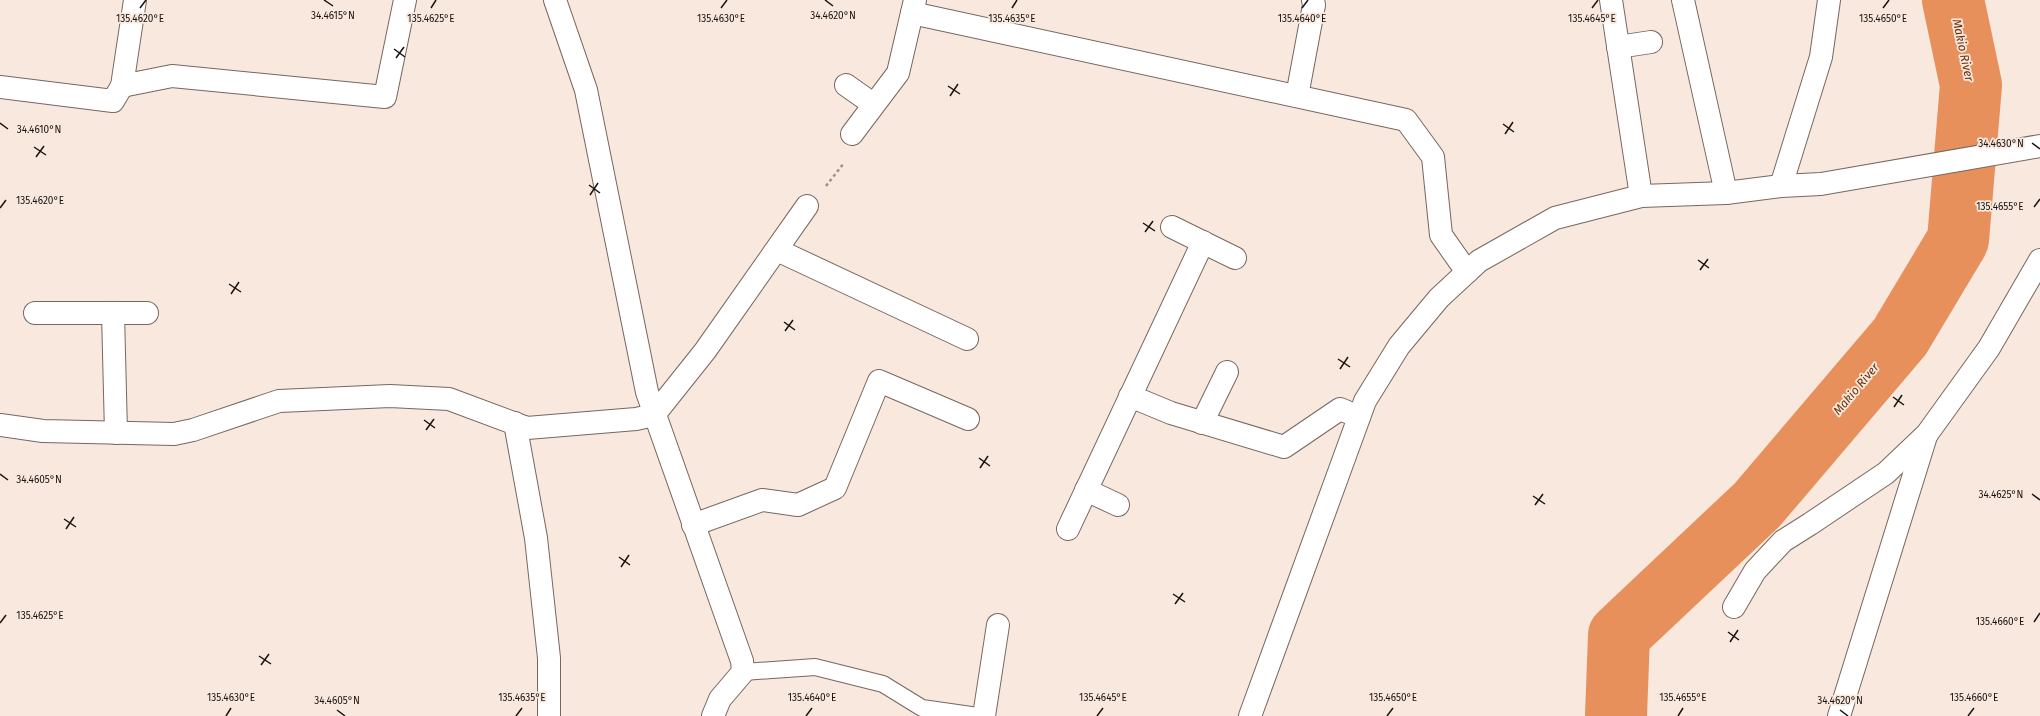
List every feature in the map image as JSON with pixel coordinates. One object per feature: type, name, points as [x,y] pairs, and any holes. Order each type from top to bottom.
[{"type":"street","points":[[0,87],[113,101],[122,86],[135,0]]},
{"type":"street","points":[[122,86],[172,76],[385,97],[405,0]]},
{"type":"street","points":[[555,0],[586,90],[647,392],[742,661],[743,672],[720,699],[713,716]]},
{"type":"street","points":[[1297,96],[1314,5],[1313,0]]},
{"type":"street","points":[[1611,0],[1641,196]]},
{"type":"street","points":[[1683,0],[1726,193]]},
{"type":"street","points":[[1781,186],[1821,57],[1829,0]]},
{"type":"street","points":[[852,134],[873,104],[898,73],[914,7],[1406,120],[1433,158],[1441,235],[1467,272]]},
{"type":"street","points":[[1618,47],[1651,42]]},
{"type":"street","points":[[846,85],[873,104]]},
{"type":"street","points":[[1250,716],[1365,401],[1399,346],[1439,298],[1479,261],[1555,218],[1641,196],[1726,193],[1781,186],[1821,184],[2039,146]]},
{"type":"street","points":[[0,425],[43,431],[174,434],[193,430],[279,401],[390,396],[449,399],[527,428],[636,419],[654,415],[705,351],[777,250],[806,206]]},
{"type":"street","points":[[1172,226],[1235,258]]},
{"type":"street","points":[[1068,529],[1203,242]]},
{"type":"street","points":[[777,250],[967,339]]},
{"type":"street","points":[[1734,607],[1755,571],[1783,541],[1886,473],[1927,434],[1989,348],[2040,260]]},
{"type":"street","points":[[35,313],[147,313]]},
{"type":"street","points":[[113,313],[116,433]]},
{"type":"street","points":[[1202,423],[1227,372]]},
{"type":"street","points":[[693,524],[762,500],[798,505],[835,488],[879,381],[968,419]]},
{"type":"street","points":[[1130,396],[1171,413],[1284,447],[1340,409],[1359,417]]},
{"type":"street","points":[[515,424],[536,538],[549,658],[549,716]]},
{"type":"street","points":[[1839,716],[1927,434]]},
{"type":"street","points":[[1086,490],[1118,505]]},
{"type":"street","points":[[984,716],[998,625]]},
{"type":"lane","points":[[743,672],[815,667],[883,684],[922,708],[978,716]]},
{"type":"path","points":[[806,206],[815,201],[859,143],[852,134]]},
{"type":"waterway","name":"Makio River","points":[[1616,716],[1619,635],[1757,505],[1900,337],[1958,240],[1971,85],[1953,0]]}]
